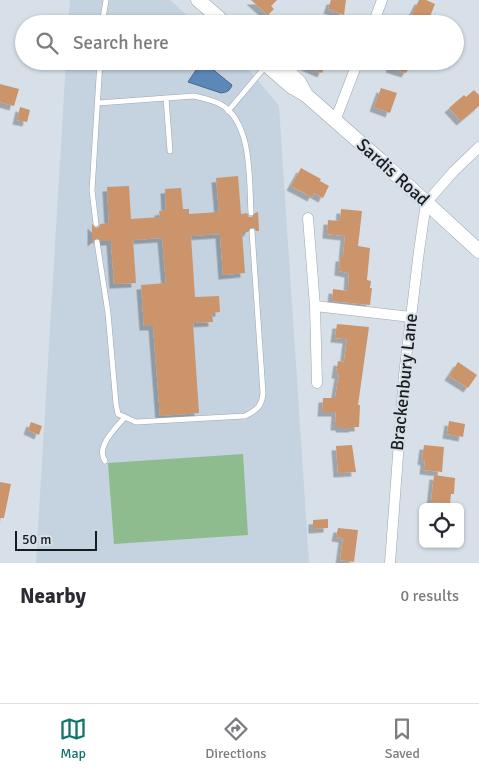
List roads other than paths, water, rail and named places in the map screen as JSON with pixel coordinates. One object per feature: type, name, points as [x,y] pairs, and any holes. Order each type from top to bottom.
[{"type":"main road","points":[[204,2],[216,15]]},
{"type":"main road","name":"Sardis Road","points":[[275,70],[292,87],[306,95],[479,251]]},
{"type":"street","points":[[376,15],[382,0]]},
{"type":"street","points":[[335,121],[355,70]]},
{"type":"street","points":[[426,202],[479,147]]},
{"type":"street","name":"Brackenbury Lane","points":[[390,563],[402,394],[426,202]]},
{"type":"street","points":[[308,218],[315,306],[317,383]]},
{"type":"street","points":[[315,306],[411,317]]},
{"type":"lane","points":[[104,15],[106,0]]},
{"type":"lane","points":[[96,224],[92,190],[100,70]]},
{"type":"lane","points":[[228,111],[262,70]]},
{"type":"lane","points":[[98,103],[194,96],[221,104],[242,132],[246,150],[251,213]]},
{"type":"lane","points":[[166,98],[170,151]]},
{"type":"lane","points":[[97,242],[108,313],[118,414],[136,422],[245,416],[257,410],[262,402],[263,392],[252,231]]},
{"type":"lane","points":[[106,461],[102,456],[102,450],[125,417]]},
{"type":"water","points":[[196,70],[214,70],[232,85],[227,92],[221,93],[188,82]]}]
